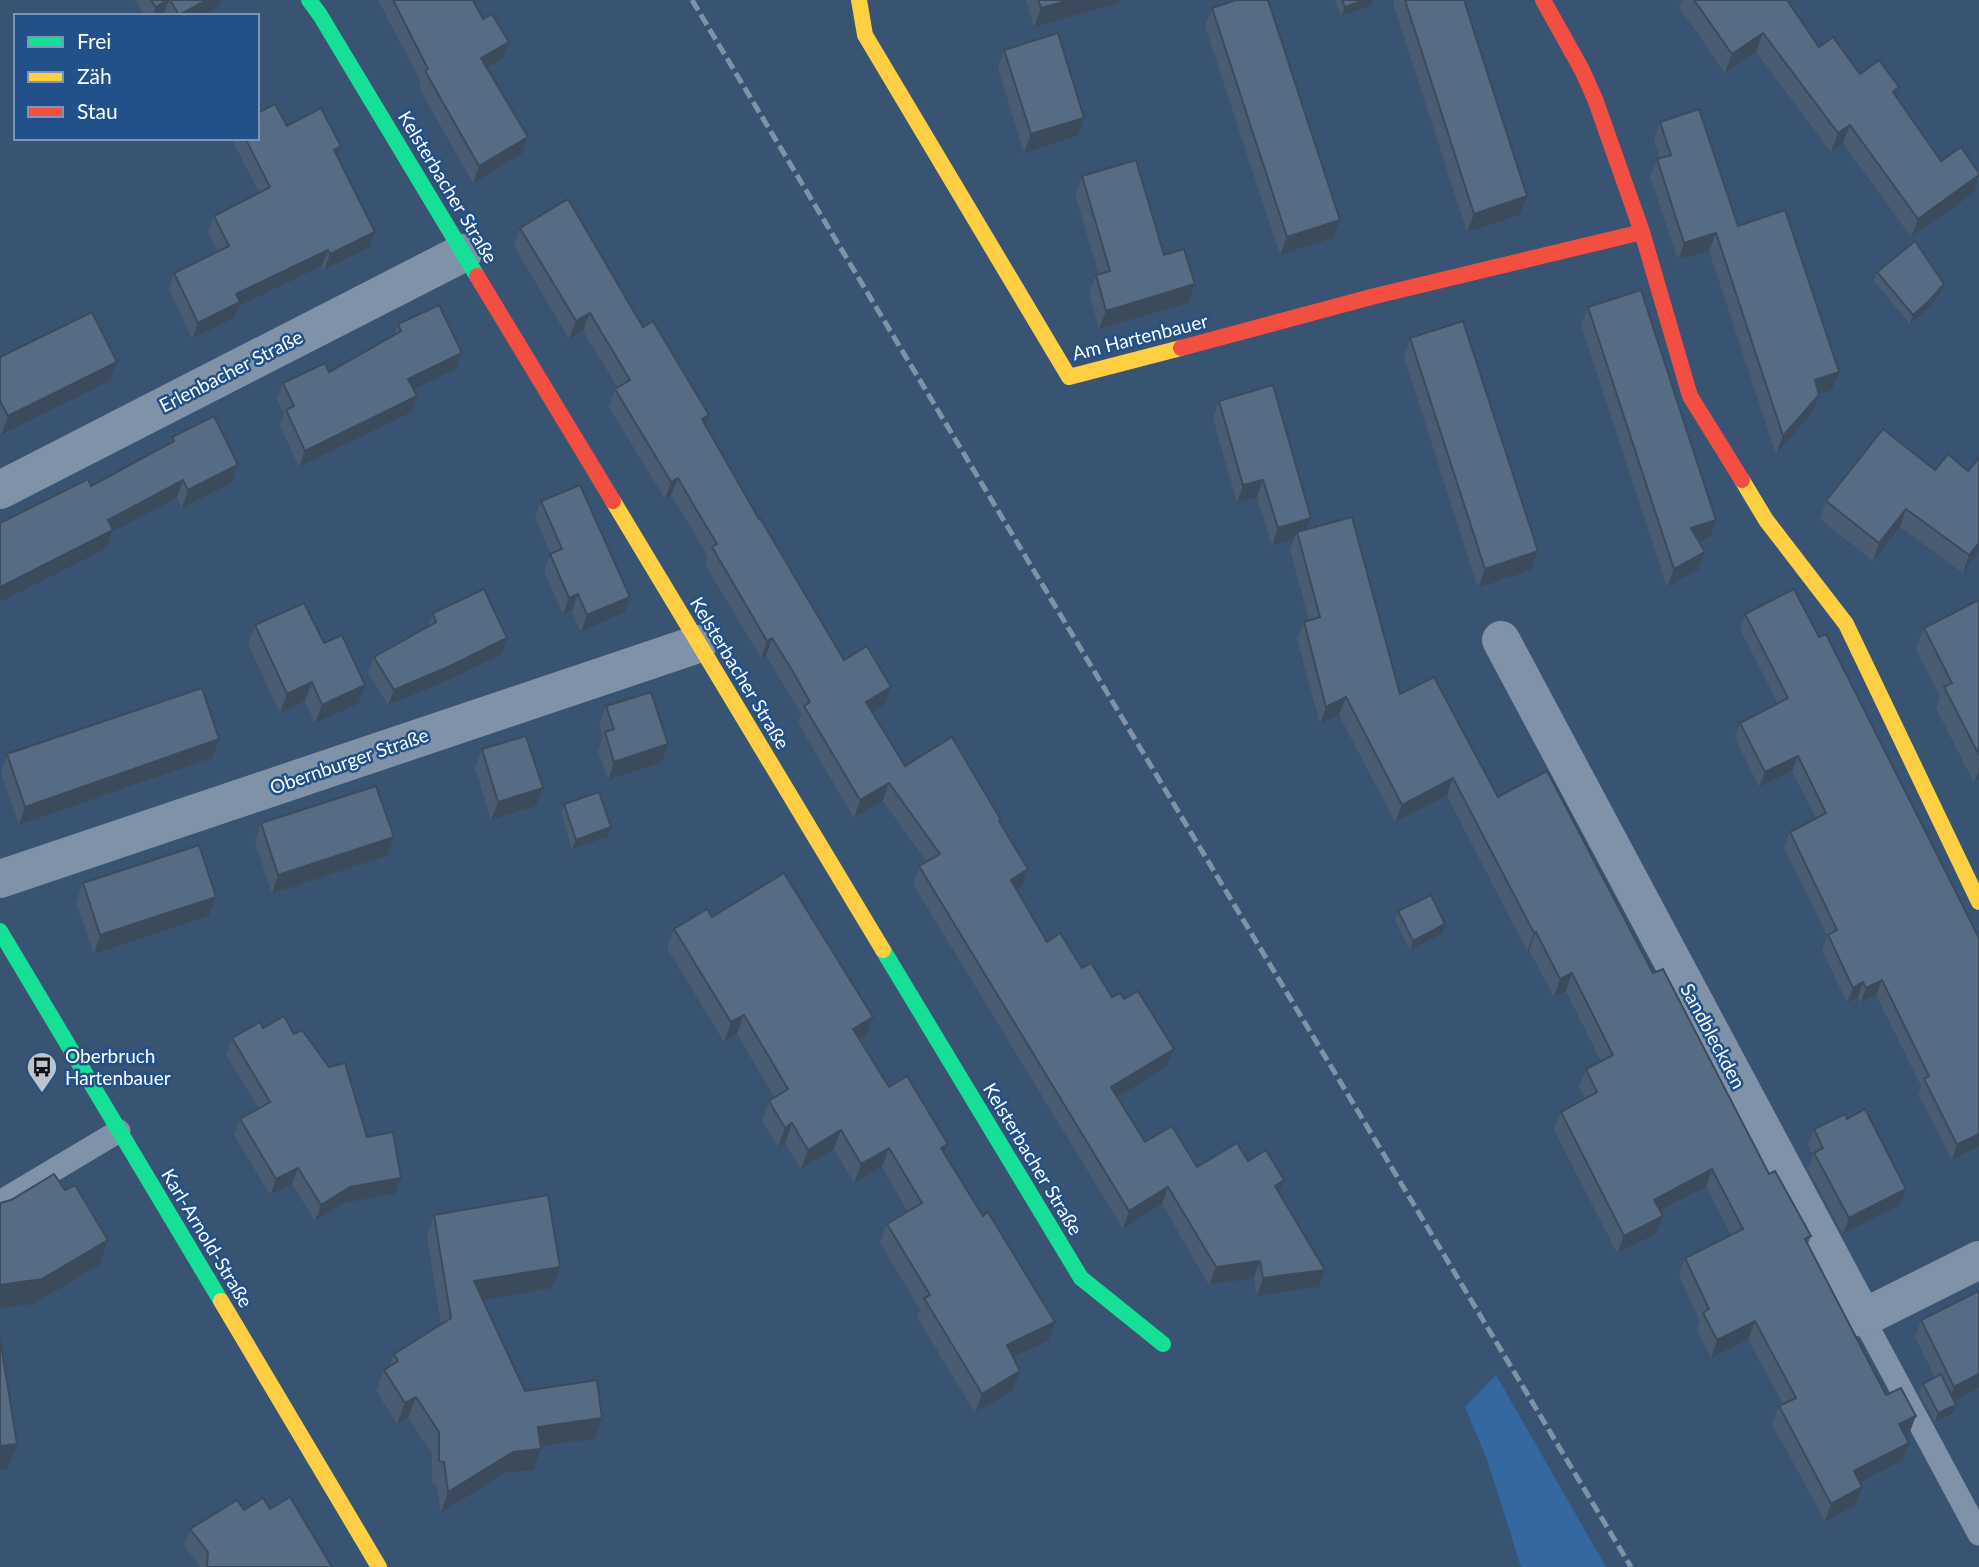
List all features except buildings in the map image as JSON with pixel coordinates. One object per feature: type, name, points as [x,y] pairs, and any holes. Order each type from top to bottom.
[{"type":"street","name":"Kelsterbacher Straße","points":[[309,0],[1081,1278],[1163,1344]]},
{"type":"street","name":"Am Hartenbauer","points":[[859,0],[865,34],[1069,377],[1376,296],[1642,232]]},
{"type":"street","points":[[1543,0],[1595,99],[1642,232],[1690,396],[1766,520],[1846,624],[1975,882]]},
{"type":"street","name":"Erlenbacher Straße","points":[[0,490],[463,253]]},
{"type":"street","name":"Sandbleckden","points":[[1501,640],[1863,1318]]},
{"type":"street","name":"Obernburger Straße","points":[[0,878],[698,644]]},
{"type":"street","name":"Karl-Arnold-Straße","points":[[0,930],[379,1567]]},
{"type":"street","points":[[1863,1318],[1979,1260]]},
{"type":"lane","points":[[0,1202],[119,1131]]},
{"type":"lane","points":[[1863,1318],[1979,1534]]},
{"type":"shaded area","points":[[1496,1375],[1606,1567],[1521,1567],[1488,1462],[1465,1407]]},
{"type":"railway","points":[[692,0],[1631,1567]]},
{"type":"traffic: fast","points":[[309,0],[477,276]]},
{"type":"traffic: fast","points":[[0,931],[221,1301]]},
{"type":"traffic: fast","points":[[883,950],[1081,1278],[1163,1344]]},
{"type":"traffic: slow","points":[[859,0],[865,35],[1069,377],[1181,348]]},
{"type":"traffic: slow","points":[[1742,480],[1766,520],[1846,624],[1979,902]]},
{"type":"traffic: slow","points":[[613,501],[883,950]]},
{"type":"traffic: slow","points":[[221,1301],[379,1567]]},
{"type":"traffic: jam","points":[[1543,0],[1595,99],[1642,232],[1690,396],[1742,480]]},
{"type":"traffic: jam","points":[[1181,348],[1375,296],[1642,232]]},
{"type":"traffic: jam","points":[[477,276],[613,501]]},
{"type":"place","name":"Oberbruch Hartenbauer","points":[[42,1094]]}]
